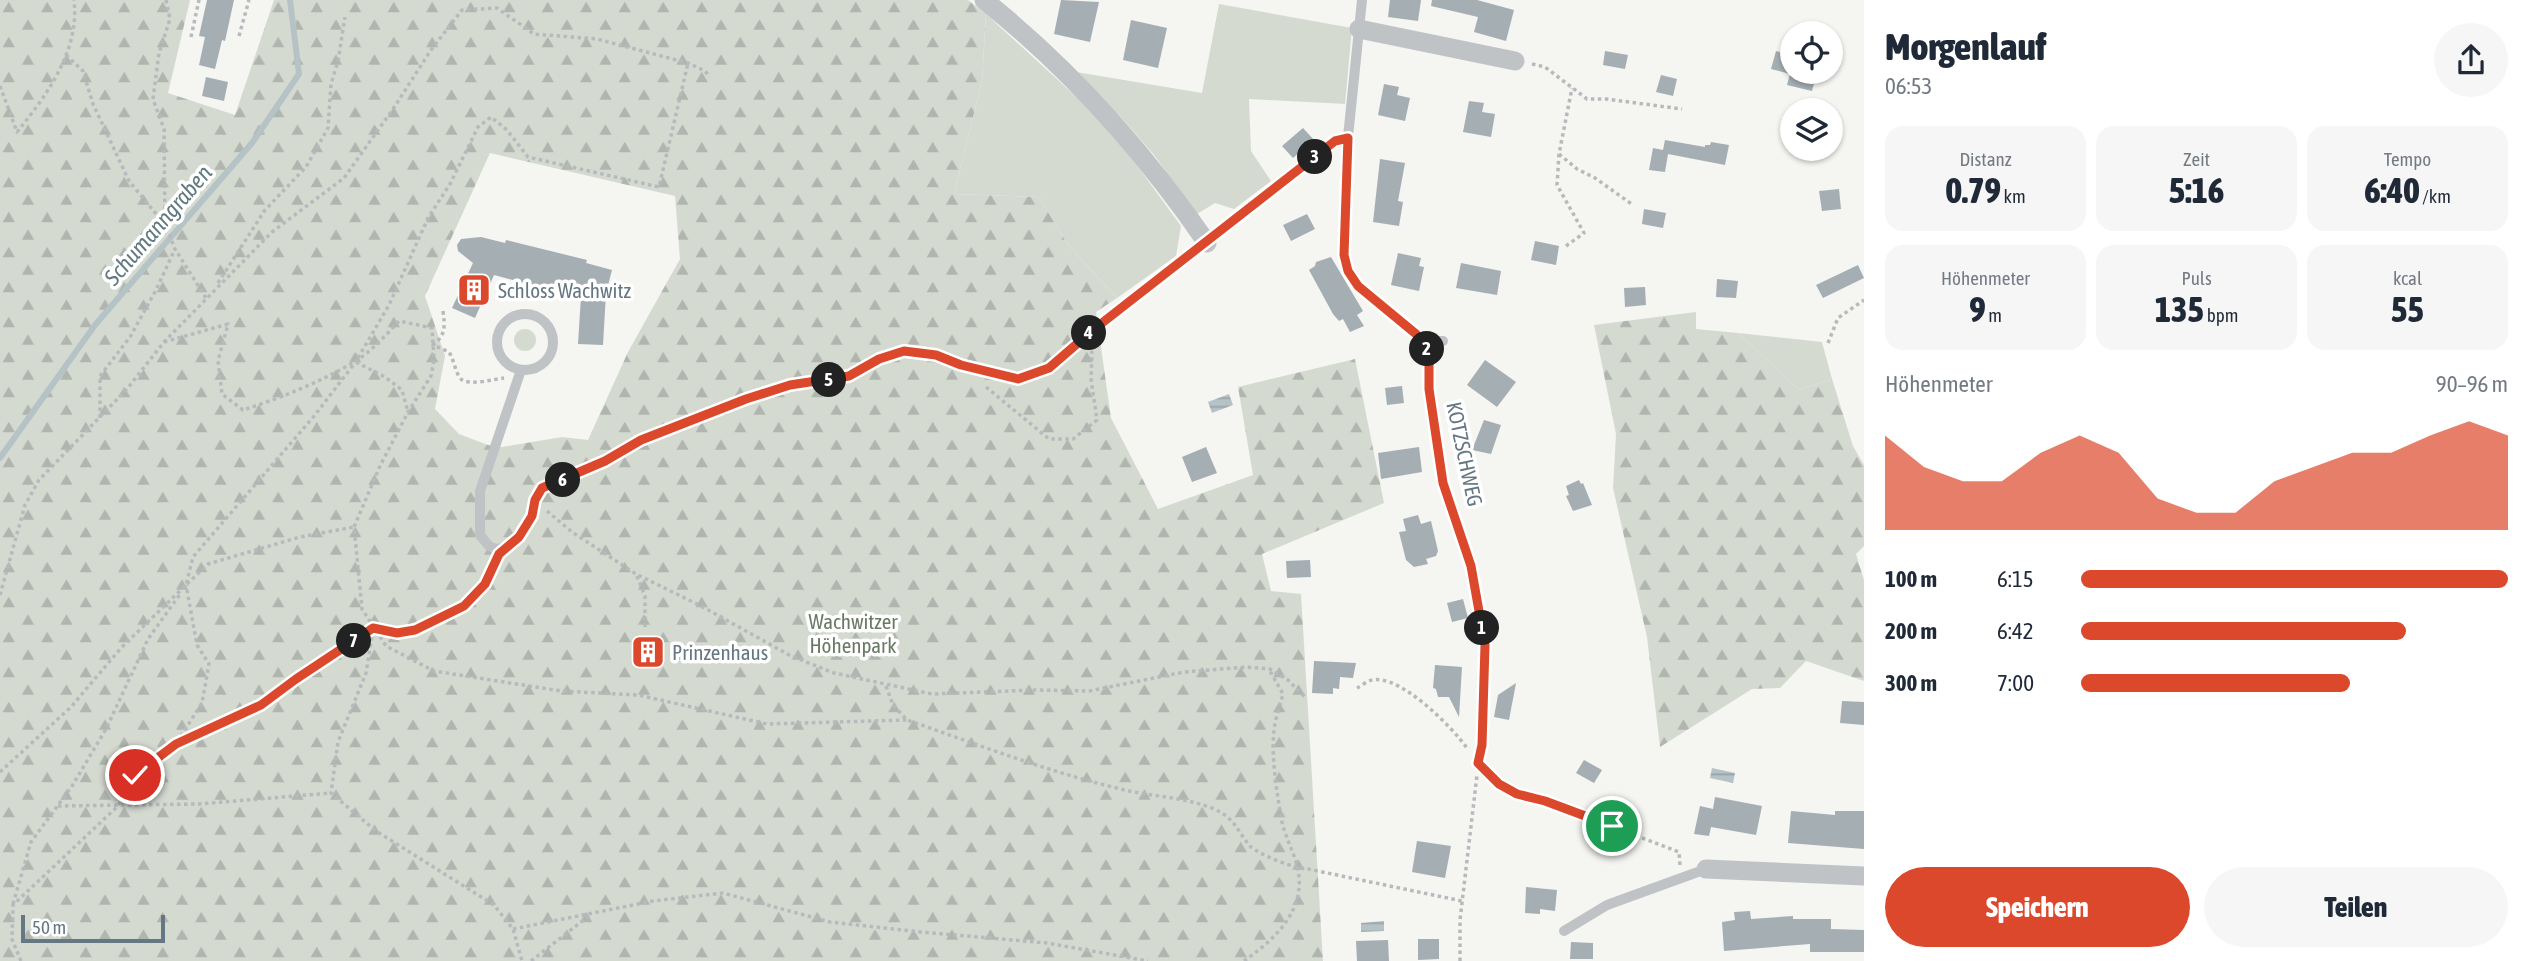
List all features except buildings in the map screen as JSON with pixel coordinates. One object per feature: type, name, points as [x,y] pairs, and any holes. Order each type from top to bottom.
[{"type":"street","points":[[984,0],[1081,89],[1112,122],[1153,169],[1207,243]]},
{"type":"street","points":[[1359,29],[1515,61]]},
{"type":"street","points":[[1706,869],[1864,876]]},
{"type":"lane","points":[[1362,0],[1348,138],[1344,255],[1348,271],[1358,286],[1422,341],[1443,341]]},
{"type":"lane","points":[[519,373],[480,491],[480,535],[496,549],[508,547],[519,537],[532,516],[535,500],[542,488],[594,466],[641,440],[746,399],[790,385],[849,376],[879,359],[904,351],[936,355],[961,365],[1018,379],[1049,368],[1093,330],[1335,141],[1348,138]]},
{"type":"lane","points":[[523,313],[533,315],[547,324],[552,332],[553,342],[551,352],[540,366],[519,373],[500,357],[496,338],[505,321],[523,313]]},
{"type":"lane","name":"KOTZSCHWEG","points":[[1422,341],[1429,357],[1429,389],[1443,483],[1471,566],[1485,645],[1482,745],[1478,763]]},
{"type":"lane","points":[[1564,931],[1607,905],[1706,869]]},
{"type":"path","points":[[0,86],[17,132],[42,101],[66,55],[73,36],[74,0]]},
{"type":"path","points":[[166,0],[170,19],[159,53],[153,99],[164,129],[166,226]]},
{"type":"path","points":[[191,37],[199,0]]},
{"type":"path","points":[[239,36],[249,0]]},
{"type":"path","points":[[0,595],[25,505],[39,480],[127,389],[164,342],[272,232],[344,178],[431,50],[463,10],[497,8],[534,34],[597,39],[688,63],[705,71],[710,77]]},
{"type":"path","points":[[206,298],[265,210],[306,167],[328,128],[331,84],[345,18]]},
{"type":"path","points":[[66,55],[83,71],[93,104],[129,181],[166,226],[175,249],[206,298]]},
{"type":"path","points":[[1515,61],[1545,67],[1587,99],[1682,109]]},
{"type":"path","points":[[21,961],[12,939],[13,905],[31,842],[72,786],[106,729],[148,639],[186,585],[193,557],[315,415],[356,362],[389,305],[428,218],[450,184],[478,127],[491,117],[507,130],[528,157],[659,187],[688,63]]},
{"type":"path","points":[[1566,246],[1584,233],[1557,186],[1559,154],[1572,88]]},
{"type":"path","points":[[1559,154],[1577,169],[1595,178],[1633,205]]},
{"type":"path","points":[[100,418],[100,376],[130,337],[175,249]]},
{"type":"path","points":[[1828,343],[1838,317],[1864,300]]},
{"type":"path","points":[[433,345],[441,338],[445,328],[443,310]]},
{"type":"path","points":[[164,342],[228,324],[218,361],[222,394],[243,410],[270,401],[356,362],[399,321],[432,328],[434,360],[431,376],[408,412],[380,466],[354,527],[362,609],[386,646],[408,660],[434,671],[561,691],[638,695],[767,724],[907,720],[1030,763],[1126,790],[1215,809],[1237,825],[1251,848],[1298,869],[1462,901]]},
{"type":"path","points":[[961,365],[1049,439],[1073,439],[1097,420],[1091,379],[1093,330]]},
{"type":"path","points":[[433,345],[449,352],[463,381],[474,382],[519,373]]},
{"type":"path","points":[[356,362],[385,376],[402,390],[408,412]]},
{"type":"path","points":[[535,500],[572,533],[636,574],[701,606],[791,656],[834,673],[932,694],[1089,691],[1184,673],[1246,667],[1270,669],[1288,680],[1305,697]]},
{"type":"path","points":[[0,772],[71,707],[121,648],[208,564],[300,537],[354,527]]},
{"type":"path","points":[[13,905],[118,806],[135,775],[176,744],[261,705],[373,628],[397,633],[415,630],[464,606],[485,584],[499,554],[508,547]]},
{"type":"path","points":[[636,574],[645,596],[645,628]]},
{"type":"path","points":[[176,744],[202,703],[209,664],[197,646],[186,585]]},
{"type":"path","points":[[331,793],[338,742],[366,673],[373,628]]},
{"type":"path","points":[[1244,961],[1268,944],[1290,918],[1299,892],[1298,869],[1282,820],[1273,732],[1283,694],[1270,669]]},
{"type":"path","points":[[1357,688],[1371,680],[1382,680],[1395,685],[1429,707],[1462,742]]},
{"type":"path","points":[[886,686],[893,705],[907,720]]},
{"type":"path","points":[[1478,763],[1499,784],[1517,794],[1545,801],[1679,852],[1679,865],[1706,869]]},
{"type":"path","points":[[1460,961],[1460,920],[1478,763]]},
{"type":"path","points":[[58,806],[199,804],[331,793],[376,831],[494,905],[513,929],[522,961]]},
{"type":"path","points":[[513,929],[653,901],[723,893],[830,922],[1047,943],[1148,961]]},
{"type":"path","points":[[531,961],[590,914]]},
{"type":"green space","name":"Wachwitzer Höhenpark","points":[[0,0],[190,0],[168,93],[235,115],[274,0],[968,0],[986,14],[982,81],[954,194],[1039,197],[1068,245],[1117,298],[1096,312],[1111,418],[1158,509],[1253,475],[1238,387],[1355,359],[1384,503],[1262,554],[1271,591],[1301,594],[1323,961],[0,961]],"holes":[[[490,153],[675,196],[680,259],[628,352],[588,440],[562,437],[502,447],[488,445],[459,434],[435,409],[445,356],[425,296]]]},
{"type":"green space","points":[[1219,4],[1352,28],[1345,104],[1249,99],[1251,151],[1271,181],[1234,209],[1215,203],[1197,214],[1154,155],[1120,116],[1070,71],[1202,93]]},
{"type":"green space","points":[[986,14],[1109,127],[1181,226],[1176,256],[1117,298],[1068,245],[1039,197],[954,194],[982,81]]},
{"type":"green space","points":[[1696,312],[1696,329],[1738,333],[1799,390],[1832,379],[1853,446],[1864,465],[1864,546],[1856,554],[1864,580],[1864,681],[1806,661],[1780,688],[1752,689],[1660,747],[1647,637],[1613,488],[1616,434],[1594,325]]},
{"type":"green space","points":[[525,329],[533,332],[536,340],[533,348],[525,351],[517,348],[514,340],[517,332]]},
{"type":"green space","points":[[1738,333],[1822,342],[1832,379],[1799,390]]},
{"type":"shaded area","points":[[1229,394],[1233,405],[1212,413],[1208,402]]},
{"type":"shaded area","points":[[1712,768],[1735,773],[1733,783],[1710,778]]},
{"type":"shaded area","points":[[1384,921],[1384,931],[1361,932],[1361,923]]},
{"type":"waterway","name":"Schumanngraben","points":[[0,458],[95,325],[252,143],[299,74],[290,0]]},
{"type":"place","name":"Schloss Wachwitz","points":[[474,290]]},
{"type":"place","name":"Prinzenhaus","points":[[648,652]]},
{"type":"route","points":[[135,775],[176,744],[261,705],[373,628],[397,633],[415,630],[464,606],[485,584],[499,554],[519,537],[532,516],[535,500],[542,488],[605,461],[641,440],[746,399],[790,385],[849,376],[879,359],[904,351],[936,355],[961,365],[1018,379],[1049,368],[1119,309],[1335,141],[1348,138],[1344,255],[1348,271],[1358,286],[1378,305],[1416,334],[1426,347],[1429,357],[1429,389],[1443,483],[1471,566],[1485,645],[1482,745],[1478,763],[1499,784],[1517,794],[1545,801],[1612,826]]}]
